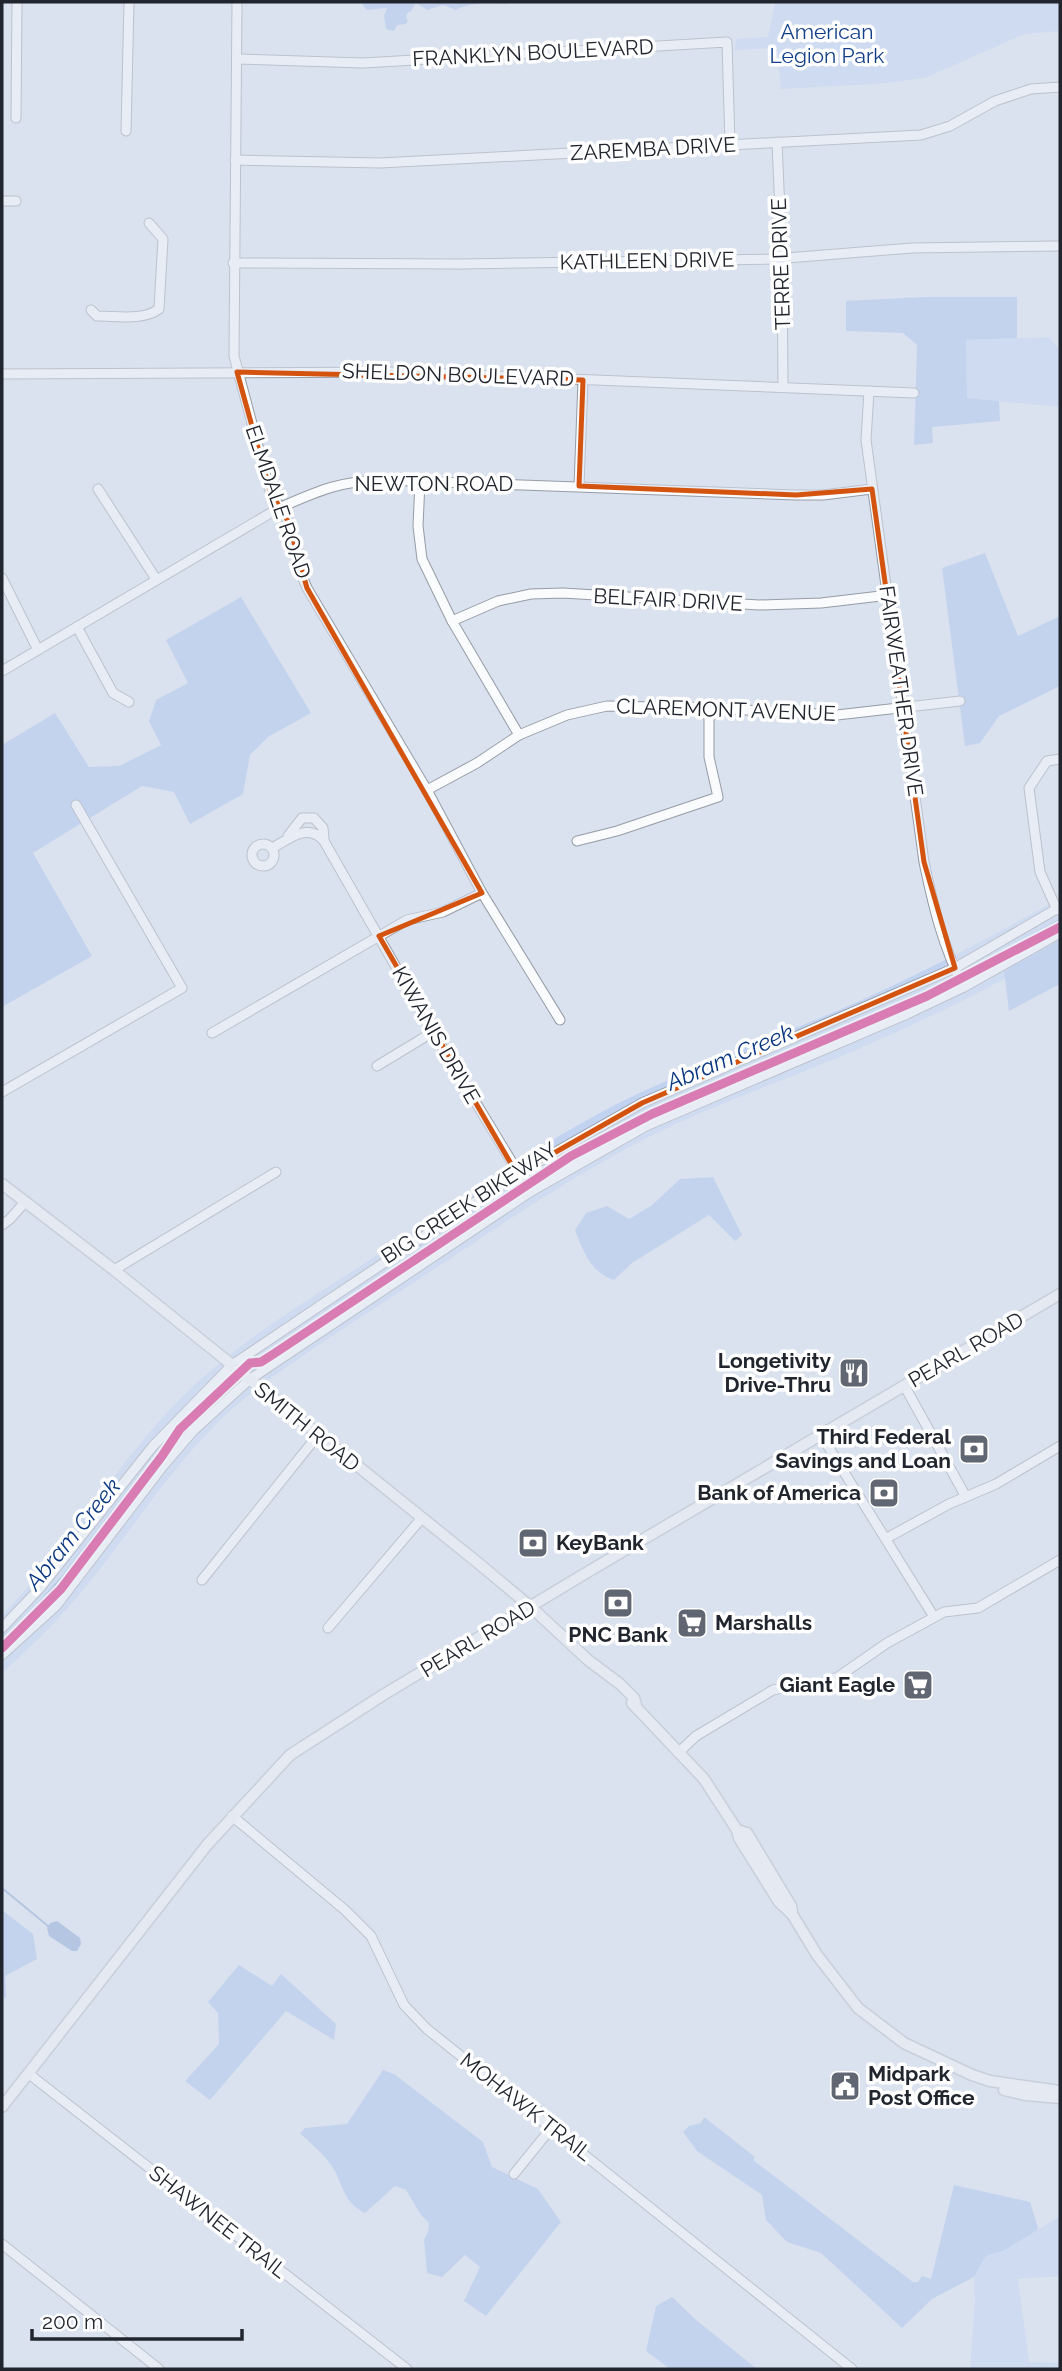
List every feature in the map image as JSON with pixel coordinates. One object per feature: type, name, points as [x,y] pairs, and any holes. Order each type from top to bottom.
[{"type":"main road","name":"SMITH ROAD","points":[[2,1184],[114,1270],[532,1608],[607,1676],[610,1684],[636,1705],[704,1779],[779,1902],[792,1914],[817,1955],[858,2008],[904,2043],[947,2065],[990,2081],[1060,2091]]},
{"type":"main road","name":"PEARL ROAD","points":[[2,2107],[232,1816],[299,1748],[590,1571],[1060,1294]]},
{"type":"main road","name":"SMITH ROAD","points":[[990,2081],[998,2088],[1017,2093],[1060,2098]]},
{"type":"street","points":[[16,118],[17,2]]},
{"type":"street","points":[[126,131],[129,2]]},
{"type":"street","name":"ELMDALE ROAD","points":[[237,2],[234,356],[270,491],[288,521],[299,569],[307,587],[427,790],[482,893],[560,1020]]},
{"type":"street","name":"FRANKLYN BOULEVARD","points":[[237,60],[362,63],[727,42],[730,145]]},
{"type":"street","name":"ZAREMBA DRIVE","points":[[236,160],[380,163],[921,135],[950,126],[995,101],[1031,89],[1060,87]]},
{"type":"street","name":"TERRE DRIVE","points":[[777,142],[782,258],[783,386]]},
{"type":"street","points":[[2,201],[16,201]]},
{"type":"street","points":[[92,310],[97,316],[132,316],[151,315],[159,309],[163,239],[149,223]]},
{"type":"street","name":"KATHLEEN DRIVE","points":[[233,263],[484,263],[782,258],[880,249],[1060,246]]},
{"type":"street","name":"SHELDON BOULEVARD","points":[[2,374],[401,372],[914,393]]},
{"type":"street","points":[[579,486],[583,380]]},
{"type":"street","name":"FAIRWEATHER DRIVE","points":[[869,390],[866,440],[925,862],[933,903],[964,987]]},
{"type":"street","name":"NEWTON ROAD","points":[[2,671],[279,508],[327,487],[353,481],[579,486],[796,495],[872,489]]},
{"type":"street","points":[[420,482],[418,526],[422,559],[452,621],[519,735]]},
{"type":"street","points":[[98,489],[156,579]]},
{"type":"street","points":[[2,578],[38,650]]},
{"type":"street","name":"BELFAIR DRIVE","points":[[452,621],[498,601],[531,594],[563,593],[760,605],[821,603],[889,595]]},
{"type":"street","points":[[77,628],[113,693],[129,702]]},
{"type":"street","name":"CLAREMONT AVENUE","points":[[427,790],[519,735],[567,715],[607,706],[837,715],[960,701]]},
{"type":"street","points":[[576,841],[650,821],[718,797],[709,757],[709,708]]},
{"type":"street","points":[[2,1628],[40,1588],[153,1446],[232,1366],[517,1174],[642,1104],[955,968],[1058,909],[1040,872],[1029,788],[1047,761],[1060,759]]},
{"type":"street","points":[[2,1092],[182,988],[76,805]]},
{"type":"street","name":"KIWANIS DRIVE","points":[[284,841],[302,818],[314,818],[323,828],[324,841],[433,1032],[530,1192]]},
{"type":"street","points":[[272,848],[298,832],[311,832],[324,841]]},
{"type":"street","points":[[212,1033],[407,920],[443,912],[482,893]]},
{"type":"street","points":[[2,1655],[56,1606],[193,1431],[249,1380],[530,1192],[646,1126],[878,1027],[964,987],[1060,933]]},
{"type":"street","points":[[377,1066],[433,1032]]},
{"type":"street","points":[[114,1270],[276,1172]]},
{"type":"street","points":[[2,1224],[22,1200]]},
{"type":"street","points":[[904,1385],[966,1497]]},
{"type":"street","points":[[202,1580],[318,1435]]},
{"type":"street","points":[[821,1435],[934,1617]]},
{"type":"street","points":[[887,1538],[996,1484],[1060,1446]]},
{"type":"street","points":[[328,1628],[421,1519]]},
{"type":"street","points":[[678,1753],[696,1736],[773,1690],[799,1684],[817,1685],[833,1679],[887,1643],[934,1617],[951,1610],[967,1611],[978,1608],[1060,1560]]},
{"type":"street","name":"MOHAWK TRAIL","points":[[232,1816],[345,1910],[370,1936],[404,2005],[428,2029],[852,2369]]},
{"type":"street","name":"SHAWNEE TRAIL","points":[[29,2074],[407,2369]]},
{"type":"street","points":[[514,2174],[552,2127]]},
{"type":"street","points":[[2,2244],[159,2369]]},
{"type":"highlighted area","points":[[237,372],[583,380],[579,486],[796,495],[872,489],[924,862],[955,968],[642,1103],[517,1174],[379,936],[482,893],[307,588],[288,521],[270,491]]},
{"type":"green space","name":"American Legion Park","points":[[775,2],[1059,2],[1060,31],[1024,34],[925,78],[877,84],[781,89],[777,48],[734,50],[737,39],[768,37]]},
{"type":"green space","points":[[1049,337],[1060,350],[1060,407],[967,398],[966,340]]},
{"type":"green space","points":[[1060,898],[1060,948],[982,991],[903,1029],[701,1113],[584,1172],[271,1378],[202,1439],[74,1600],[2,1673],[2,1615],[29,1586],[153,1429],[180,1399],[230,1354],[298,1306],[567,1131],[629,1098],[895,984]]},
{"type":"green space","points":[[1060,2216],[1060,2276],[1018,2279],[1029,2362],[1060,2363],[1060,2369],[970,2369],[974,2277],[986,2256],[1005,2250]]},
{"type":"shaded area","points":[[360,2],[510,2],[474,4],[456,10],[443,5],[427,10],[416,3],[407,13],[406,24],[397,25],[394,31],[386,29],[384,16],[387,8],[367,10]]},
{"type":"shaded area","points":[[922,297],[1017,297],[1017,338],[966,340],[967,398],[999,401],[1000,421],[932,427],[933,443],[914,445],[917,345],[903,333],[846,331],[846,301]]},
{"type":"shaded area","points":[[985,553],[1018,636],[1060,616],[1060,686],[999,716],[980,743],[965,746],[942,568]]},
{"type":"shaded area","points":[[241,597],[311,713],[268,737],[250,755],[243,794],[190,824],[174,792],[142,786],[33,853],[92,956],[2,1007],[2,745],[55,713],[89,767],[119,766],[161,745],[149,721],[156,700],[188,683],[166,640]]},
{"type":"shaded area","points":[[1060,940],[1060,984],[1009,1011],[1004,971]]},
{"type":"shaded area","points":[[713,1177],[742,1235],[735,1241],[709,1215],[632,1263],[614,1280],[599,1272],[589,1260],[575,1230],[586,1213],[607,1206],[629,1219],[651,1206],[680,1179]]},
{"type":"shaded area","points":[[2,1910],[33,1934],[37,1959],[5,1976],[6,1997],[2,2000]]},
{"type":"shaded area","points":[[57,1921],[80,1938],[81,1944],[77,1951],[72,1951],[49,1936],[47,1928],[50,1923]]},
{"type":"shaded area","points":[[239,1965],[272,1986],[281,1974],[336,2024],[334,2040],[286,2011],[210,2100],[185,2081],[219,2044],[218,2013],[208,2002]]},
{"type":"shaded area","points":[[383,2070],[394,2074],[483,2142],[492,2167],[538,2189],[561,2222],[486,2316],[464,2301],[480,2267],[465,2255],[442,2277],[427,2273],[424,2240],[429,2223],[406,2190],[395,2186],[365,2213],[351,2202],[328,2161],[300,2133],[305,2128],[347,2124]]},
{"type":"shaded area","points":[[704,2117],[755,2157],[753,2160],[913,2282],[918,2282],[922,2276],[931,2279],[954,2185],[1030,2202],[1038,2228],[1005,2250],[986,2256],[974,2277],[932,2299],[902,2328],[821,2253],[787,2242],[766,2220],[762,2195],[697,2151],[683,2132],[689,2126],[701,2123]]},
{"type":"shaded area","points":[[672,2297],[757,2369],[670,2369],[646,2351],[656,2306]]},
{"type":"waterway","name":"Abram Creek","points":[[965,972],[1060,920]]},
{"type":"waterway","name":"Abram Creek","points":[[527,1180],[629,1121],[952,978]]},
{"type":"waterway","name":"Abram Creek","points":[[257,1359],[518,1186]]},
{"type":"waterway","name":"Abram Creek","points":[[2,1641],[64,1575],[165,1443]]},
{"type":"waterway","points":[[2,1888],[48,1926]]},
{"type":"cycle path","name":"BIG CREEK BIKEWAY","points":[[2,1648],[61,1589],[180,1429],[250,1363],[261,1362],[272,1355],[571,1156],[652,1114],[927,996],[1060,927]]},
{"type":"place","name":"Longetivity Drive-Thru","points":[[854,1373]]},
{"type":"place","name":"Third Federal Savings and Loan","points":[[974,1449]]},
{"type":"place","name":"Bank of America","points":[[884,1493]]},
{"type":"place","name":"KeyBank","points":[[533,1543]]},
{"type":"place","name":"PNC Bank","points":[[618,1603]]},
{"type":"place","name":"Marshalls","points":[[692,1623]]},
{"type":"place","name":"Giant Eagle","points":[[918,1685]]},
{"type":"place","name":"Midpark Post Office","points":[[845,2086]]}]
